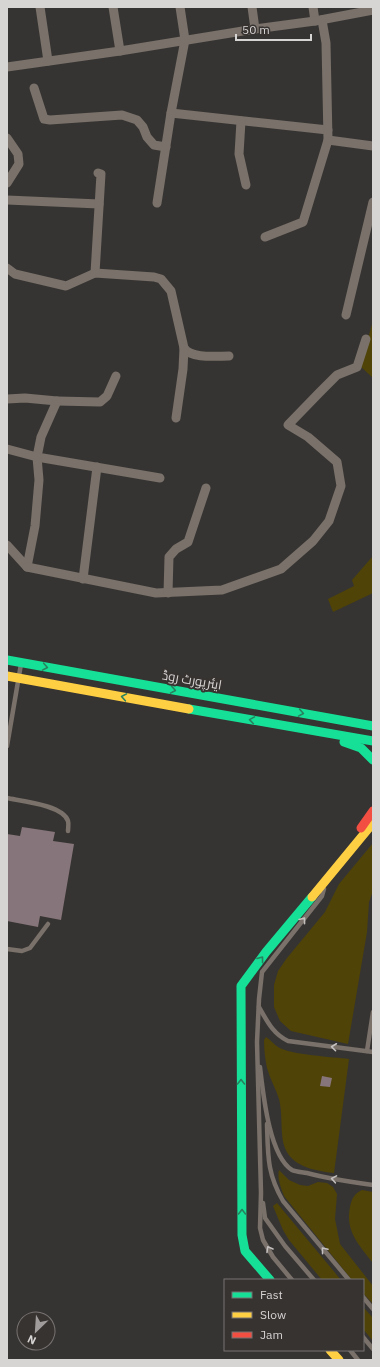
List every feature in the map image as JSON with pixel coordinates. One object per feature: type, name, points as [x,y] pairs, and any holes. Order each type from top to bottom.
[{"type":"main road","name":"ایئرپورٹ روڈ","points":[[7,660],[373,726]]},
{"type":"main road","points":[[7,676],[373,741]]},
{"type":"main road","points":[[305,729],[327,740],[358,746],[368,753],[373,760]]},
{"type":"main road","points":[[345,857],[357,834],[373,811]]},
{"type":"main road","points":[[269,1279],[245,1251],[242,1235],[241,986],[266,952],[373,822]]},
{"type":"main road","points":[[331,1351],[339,1360]]},
{"type":"street","points":[[40,7],[48,61]]},
{"type":"street","points":[[113,7],[120,51]]},
{"type":"street","points":[[157,203],[171,113],[185,40],[180,7]]},
{"type":"street","points":[[252,7],[255,29]]},
{"type":"street","points":[[265,237],[303,222],[328,135],[326,43],[319,20],[313,7]]},
{"type":"street","points":[[7,67],[319,20],[368,9]]},
{"type":"street","points":[[34,88],[44,119],[50,120],[122,115],[137,120],[154,145],[166,147]]},
{"type":"street","points":[[171,113],[240,121],[328,135],[373,146]]},
{"type":"street","points":[[240,121],[239,154],[246,185]]},
{"type":"street","points":[[7,138],[18,154],[19,164],[7,183]]},
{"type":"street","points":[[95,273],[101,174],[98,173]]},
{"type":"street","points":[[7,200],[99,204]]},
{"type":"street","points":[[346,315],[373,202]]},
{"type":"street","points":[[7,268],[15,274],[66,286],[95,273],[154,277],[161,279],[172,291],[184,348],[183,369],[176,418]]},
{"type":"street","points":[[7,545],[27,567],[156,593],[222,590],[281,569],[312,541],[329,521],[341,486],[337,462],[308,437],[288,425],[337,376],[357,367],[366,339]]},
{"type":"street","points":[[184,348],[187,352],[195,355],[229,356]]},
{"type":"street","points":[[7,399],[25,398],[56,401],[100,402],[107,396],[116,376]]},
{"type":"street","points":[[27,567],[35,526],[39,480],[37,457],[42,437],[56,401]]},
{"type":"street","points":[[7,449],[37,457],[160,478]]},
{"type":"street","points":[[83,579],[97,467]]},
{"type":"street","points":[[168,593],[170,557],[176,549],[188,542],[206,488]]},
{"type":"lane","points":[[7,746],[21,662]]},
{"type":"lane","points":[[7,798],[48,807],[61,812],[68,821],[68,831]]},
{"type":"lane","points":[[291,1279],[273,1257],[263,1240],[260,1228],[261,1193],[257,1042],[259,1006],[262,972],[322,896],[326,878]]},
{"type":"lane","points":[[7,949],[22,951],[30,948],[48,924]]},
{"type":"lane","points":[[259,1006],[273,1032],[280,1038],[288,1041],[373,1052]]},
{"type":"lane","points":[[367,1051],[373,1012]]},
{"type":"lane","points":[[257,1042],[267,1116],[268,1164],[275,1186],[283,1201],[347,1279]]},
{"type":"lane","points":[[267,1116],[276,1148],[283,1160],[292,1170],[317,1176],[373,1185]]},
{"type":"lane","points":[[261,1193],[265,1218],[285,1246],[313,1279]]},
{"type":"lane","points":[[364,1298],[373,1309]]},
{"type":"lane","points":[[364,1338],[373,1349]]},
{"type":"lane","points":[[351,1351],[358,1360]]},
{"type":"shaded area","points":[[373,321],[373,378],[360,366]]},
{"type":"shaded area","points":[[373,556],[373,593],[333,612],[328,599],[354,586],[352,580]]},
{"type":"shaded area","points":[[373,843],[373,891],[369,902],[367,932],[348,1044],[291,1031],[280,1021],[274,1007],[274,985],[278,971],[325,912],[339,884]]},
{"type":"shaded area","points":[[266,1037],[284,1050],[349,1059],[334,1173],[315,1170],[299,1164],[287,1152],[283,1143],[279,1099],[266,1065],[264,1040]]},
{"type":"shaded area","points":[[279,1170],[289,1180],[300,1185],[308,1186],[318,1182],[327,1183],[333,1187],[337,1194],[335,1219],[340,1244],[373,1286],[373,1304],[364,1294],[364,1279],[351,1279],[284,1196],[279,1180]]},
{"type":"shaded area","points":[[362,1190],[373,1192],[373,1263],[358,1244],[351,1231],[349,1216],[350,1207],[355,1195]]},
{"type":"shaded area","points":[[277,1203],[340,1279],[321,1279],[289,1240],[273,1206]]},
{"type":"shaded area","points":[[364,1308],[373,1318],[373,1341],[364,1330]]},
{"type":"building","points":[[22,827],[55,832],[53,841],[74,844],[61,920],[40,916],[38,927],[7,921],[7,834],[20,836]]},
{"type":"building","points":[[322,1076],[332,1078],[330,1087],[320,1086]]},
{"type":"traffic: fast","points":[[7,660],[373,726]]},
{"type":"traffic: fast","points":[[189,709],[373,741]]},
{"type":"traffic: fast","points":[[344,742],[361,748],[373,760]]},
{"type":"traffic: fast","points":[[269,1279],[245,1251],[242,1235],[241,986],[266,952],[312,897]]},
{"type":"traffic: slow","points":[[7,676],[189,709]]},
{"type":"traffic: slow","points":[[312,897],[373,823]]},
{"type":"traffic: slow","points":[[331,1351],[339,1360]]},
{"type":"traffic: jam","points":[[361,828],[373,811]]}]
